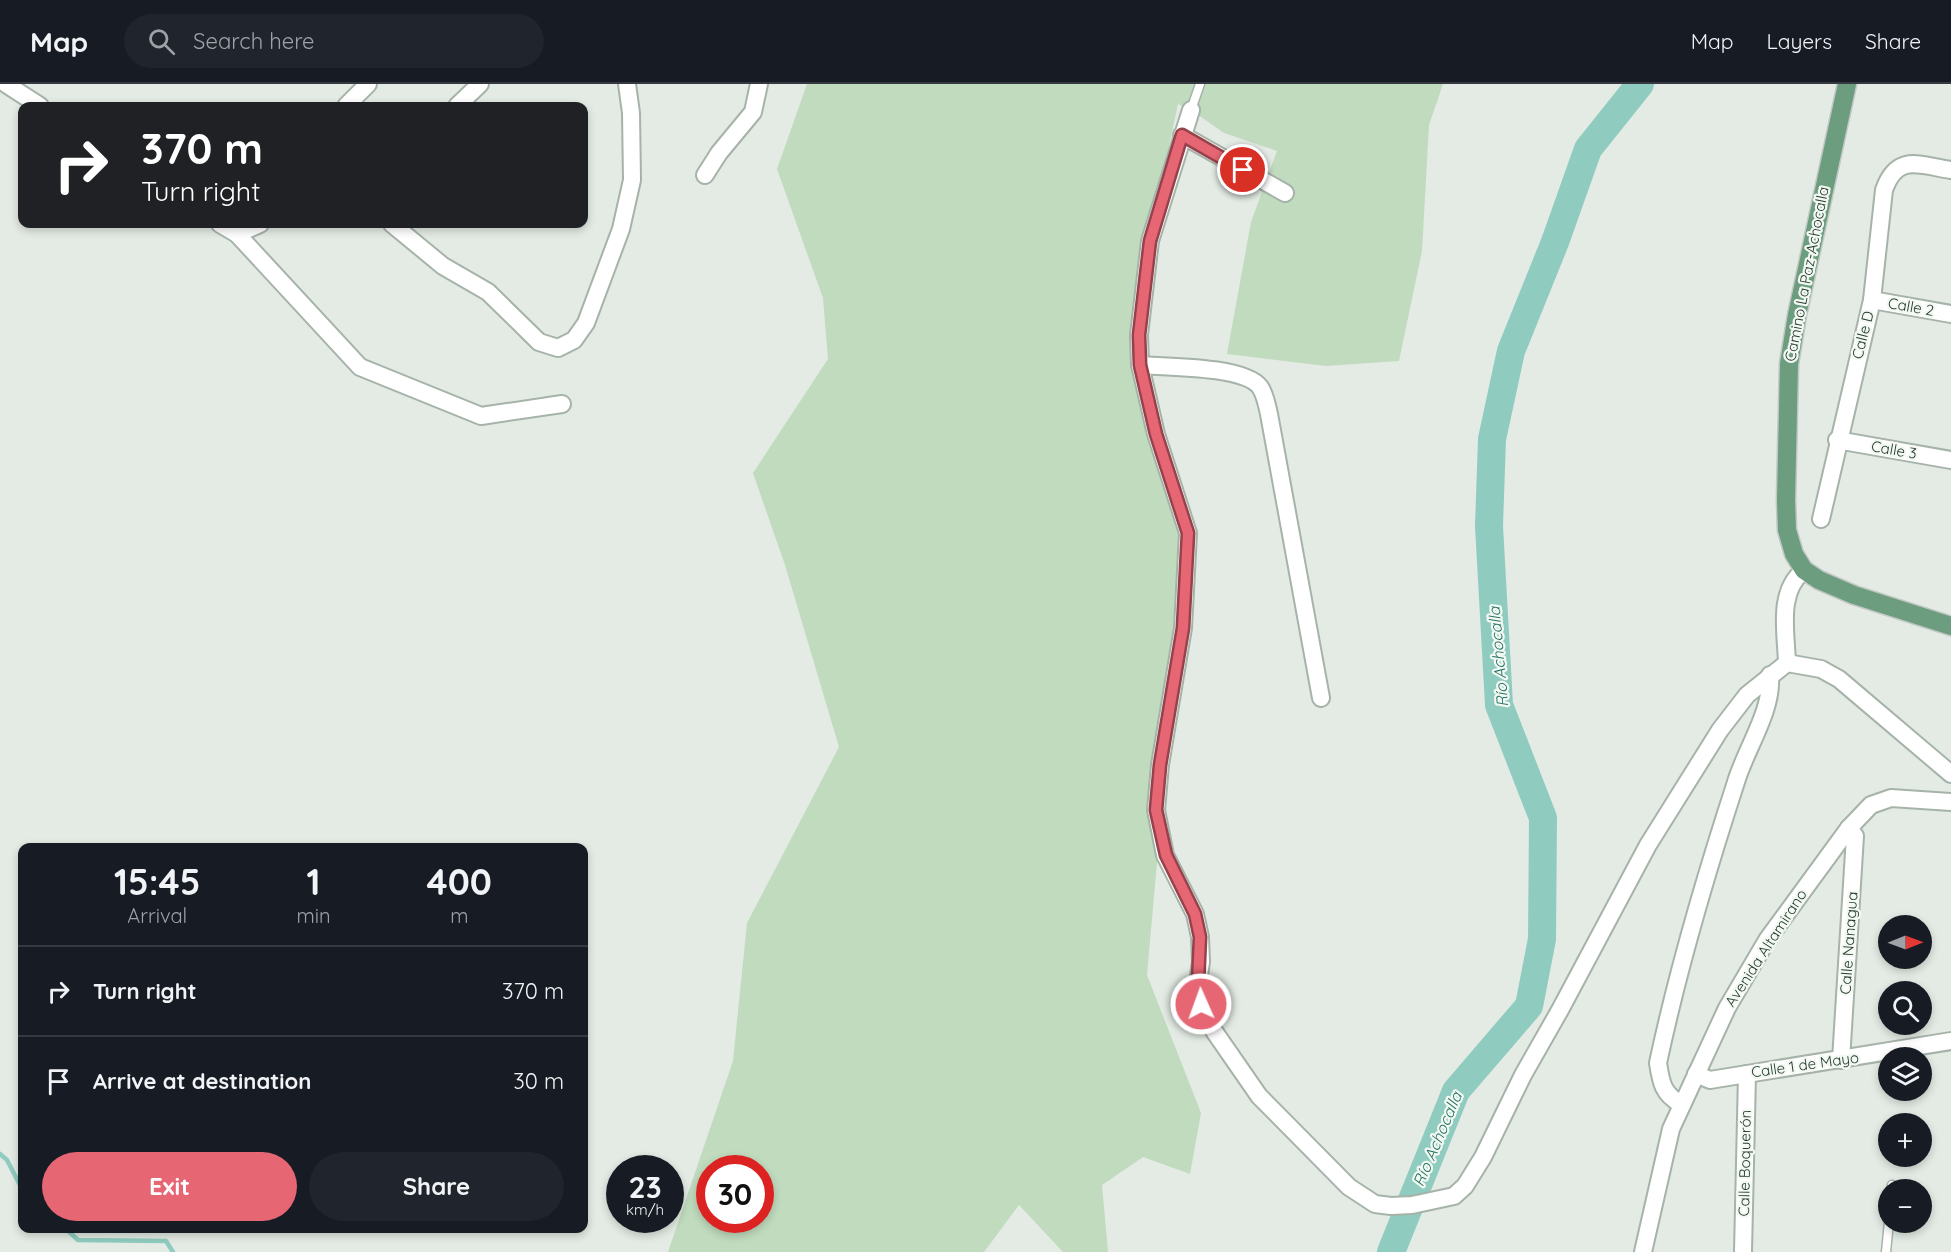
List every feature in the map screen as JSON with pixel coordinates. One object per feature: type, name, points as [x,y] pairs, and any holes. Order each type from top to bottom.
[{"type":"main road","name":"Camino La Paz-Achocalla","points":[[1804,570],[1794,554],[1787,530],[1789,364],[1797,315],[1847,84]]},
{"type":"main road","points":[[1804,570],[1834,588],[1951,626]]},
{"type":"street","points":[[6,84],[34,102]]},
{"type":"street","points":[[350,102],[368,84]]},
{"type":"street","points":[[462,102],[480,84]]},
{"type":"street","points":[[397,228],[443,266],[488,292],[539,342],[558,348],[574,340],[586,323],[621,229],[633,180],[631,113],[627,84]]},
{"type":"street","points":[[705,175],[719,153],[753,112],[759,84]]},
{"type":"street","points":[[1191,110],[1150,241],[1139,335],[1140,365],[1156,434],[1188,533],[1183,628],[1160,765],[1156,810],[1166,855],[1192,906],[1198,926],[1201,962],[1198,982],[1201,1004],[1214,1031],[1259,1096],[1349,1187],[1375,1204],[1412,1205],[1454,1196],[1460,1191],[1483,1157],[1523,1075],[1648,845],[1720,730],[1747,695],[1786,663],[1821,669],[1839,679],[1951,774]]},
{"type":"street","points":[[1182,135],[1285,193]]},
{"type":"street","name":"Calle D","points":[[1821,519],[1872,300],[1884,190],[1894,170],[1912,164],[1951,170]]},
{"type":"street","points":[[227,228],[237,234],[360,367],[481,416],[562,404]]},
{"type":"street","points":[[237,234],[251,228]]},
{"type":"street","name":"Calle 2","points":[[1872,300],[1951,314]]},
{"type":"street","points":[[1140,365],[1233,373],[1251,379],[1259,386],[1269,414],[1320,698]]},
{"type":"street","name":"Calle 3","points":[[1838,440],[1951,460]]},
{"type":"street","points":[[1786,663],[1786,596],[1793,579],[1804,570]]},
{"type":"street","points":[[1681,1104],[1670,1098],[1661,1084],[1658,1063],[1719,835],[1744,755],[1768,702],[1770,675]]},
{"type":"street","name":"Avenida Altamirano","points":[[1643,1252],[1671,1129],[1681,1104],[1741,981],[1798,894],[1860,814],[1881,801],[1911,798],[1951,802]]},
{"type":"street","name":"Calle Nanagua","points":[[1841,1060],[1856,836],[1849,828]]},
{"type":"street","name":"Calle 1 de Mayo","points":[[1695,1074],[1710,1080],[1951,1041]]},
{"type":"street","name":"Calle Boquerón","points":[[1743,1252],[1747,1074]]},
{"type":"lane","points":[[1191,110],[1200,84]]},
{"type":"lane","points":[[1886,1252],[1888,1233]]},
{"type":"green space","points":[[807,84],[1443,84],[1429,125],[1422,251],[1399,361],[1326,366],[1227,354],[1251,222],[1277,151],[1224,133],[1191,110],[1178,104],[1147,249],[1144,358],[1188,523],[1191,622],[1161,817],[1147,975],[1201,1113],[1190,1174],[1143,1157],[1102,1185],[1108,1252],[1063,1252],[1019,1205],[984,1252],[668,1252],[674,1233],[684,1233],[684,1205],[696,1170],[696,1233],[774,1233],[774,1155],[701,1155],[733,1061],[747,923],[839,747],[785,565],[753,473],[828,359],[823,298],[777,169]]},
{"type":"waterway","name":"Río Achocalla","points":[[1391,1252],[1456,1091],[1529,1006],[1542,939],[1543,818],[1499,705],[1489,526],[1492,439],[1511,351],[1555,242],[1588,149],[1640,84]]},
{"type":"waterway","points":[[0,1154],[7,1160],[18,1181]]},
{"type":"waterway","points":[[70,1233],[78,1240],[166,1241],[173,1252]]},
{"type":"route","points":[[1201,1004],[1198,982],[1201,962],[1200,937],[1195,914],[1166,855],[1156,810],[1160,765],[1183,628],[1187,590],[1188,533],[1156,434],[1140,365],[1139,335],[1150,241],[1182,135],[1243,170]]}]
